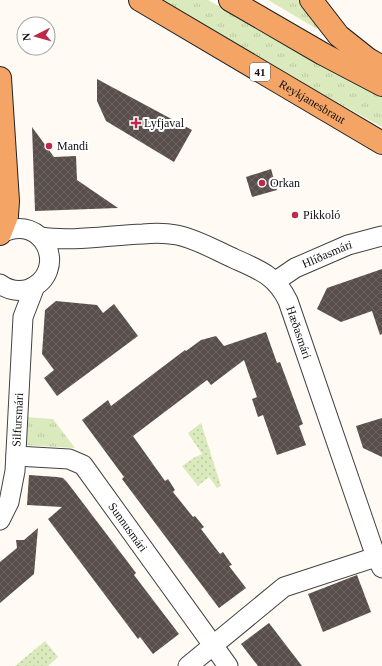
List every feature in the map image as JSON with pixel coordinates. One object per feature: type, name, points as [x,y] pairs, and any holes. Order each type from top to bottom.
[{"type":"highway","name":"Reykjanesbraut","points":[[140,0],[382,143]]},
{"type":"highway","points":[[230,0],[323,54],[382,85]]},
{"type":"highway","points":[[311,0],[339,36],[368,59],[382,67]]},
{"type":"highway","points":[[0,78],[8,201],[7,216],[0,234]]},
{"type":"street","points":[[0,234],[16,228],[29,230],[40,237],[46,243],[49,250],[49,266]]},
{"type":"street","name":"Hæðasmári","points":[[40,237],[94,238],[115,235],[177,235],[193,240],[255,268],[276,282],[288,301],[380,560]]},
{"type":"street","name":"Hlíðasmári","points":[[276,282],[295,268],[348,245],[382,236]]},
{"type":"street","name":"Hæðasmári","points":[[35,286],[44,277],[49,266],[65,252],[94,238]]},
{"type":"street","points":[[5,287],[18,291],[27,290],[35,286]]},
{"type":"street","name":"Silfursmári","points":[[0,520],[10,498],[15,471],[23,317],[35,286]]},
{"type":"street","name":"Silfursmári","points":[[5,287],[23,317]]},
{"type":"street","name":"Sunnusmári","points":[[16,456],[69,459],[78,462],[228,666]]},
{"type":"street","points":[[188,666],[284,587],[380,560]]},
{"type":"green space","points":[[153,0],[208,0],[382,97],[382,127]]},
{"type":"green space","points":[[268,0],[304,0],[319,25],[317,29]]},
{"type":"green space","points":[[25,417],[53,419],[75,448],[23,445]]},
{"type":"green space","points":[[201,423],[221,486],[217,488],[209,477],[198,486],[182,466],[202,454],[188,433]]},
{"type":"green space","points":[[45,641],[58,657],[48,666],[15,666]]},
{"type":"building","points":[[97,79],[192,130],[174,162],[106,121],[97,101]]},
{"type":"building","points":[[32,127],[54,157],[76,156],[77,180],[118,208],[35,211]]},
{"type":"building","points":[[271,169],[277,190],[252,197],[246,177]]},
{"type":"building","points":[[382,269],[382,334],[380,335],[372,311],[341,322],[317,309],[327,288]]},
{"type":"building","points":[[56,301],[97,305],[103,313],[114,304],[138,336],[57,396],[44,378],[54,370],[42,354],[45,310]]},
{"type":"building","points":[[266,332],[277,363],[280,362],[303,424],[299,426],[306,445],[277,455],[263,415],[258,417],[252,399],[257,397],[244,360],[211,385],[207,380],[133,436],[165,481],[168,479],[175,490],[173,492],[193,517],[195,516],[204,527],[201,529],[220,554],[223,552],[232,565],[229,566],[246,588],[219,608],[122,479],[124,477],[82,420],[108,400],[111,406],[185,350],[186,351],[201,340],[216,336],[224,346]]},
{"type":"building","points":[[382,418],[382,457],[363,448],[356,426]]},
{"type":"building","points":[[29,475],[63,478],[67,482],[136,573],[134,575],[179,634],[153,654],[140,637],[138,639],[48,519],[62,507],[27,505]]},
{"type":"building","points":[[38,528],[34,574],[0,603],[0,562],[17,548],[16,540],[24,540]]},
{"type":"building","points":[[357,575],[371,612],[323,632],[308,594]]},
{"type":"building","points":[[269,623],[302,666],[258,666],[241,644]]},
{"type":"place","name":"Lyfjaval","points":[[136,123]]},
{"type":"place","name":"Mandi","points":[[49,146]]},
{"type":"place","name":"Orkan","points":[[262,183]]},
{"type":"place","name":"Pikkoló","points":[[295,215]]}]
